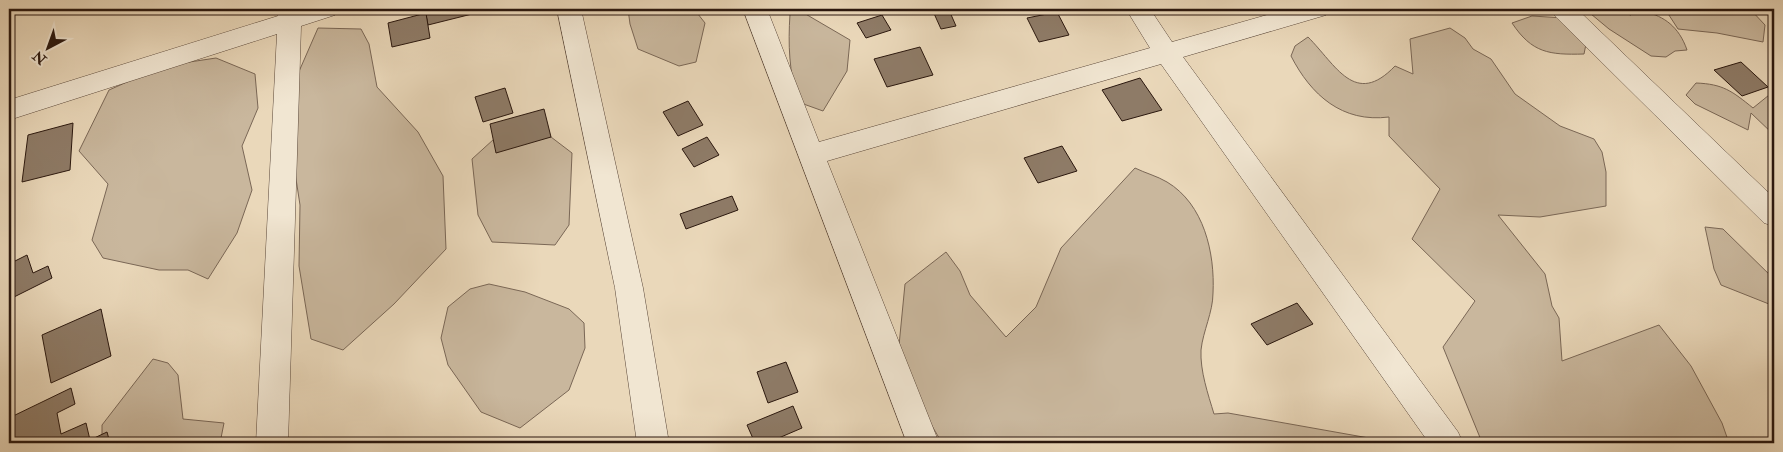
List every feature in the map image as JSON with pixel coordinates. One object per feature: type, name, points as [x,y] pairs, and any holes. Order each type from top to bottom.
[{"type":"street","points":[[9,110],[291,15],[328,9]]},
{"type":"street","points":[[570,9],[629,288],[653,443]]},
{"type":"street","points":[[756,9],[810,155],[923,443]]},
{"type":"street","points":[[1138,9],[1165,51],[1447,443]]},
{"type":"street","points":[[810,155],[1165,51],[1318,9]]},
{"type":"street","points":[[1562,9],[1774,215]]},
{"type":"street","points":[[272,443],[291,15]]},
{"type":"shaded area","points":[[628,9],[694,9],[705,23],[696,62],[679,66],[638,49],[630,24]]},
{"type":"shaded area","points":[[797,9],[850,40],[847,71],[823,111],[798,102],[795,91],[789,47],[789,25],[790,14]]},
{"type":"shaded area","points":[[1585,9],[1631,10],[1659,16],[1680,35],[1687,50],[1675,51],[1666,57],[1651,56],[1609,29]]},
{"type":"shaded area","points":[[1665,9],[1750,9],[1765,25],[1763,42],[1717,33],[1678,29]]},
{"type":"shaded area","points":[[1532,16],[1564,18],[1587,39],[1584,54],[1551,53],[1527,41],[1512,23]]},
{"type":"shaded area","points":[[318,28],[361,29],[369,44],[377,87],[418,132],[443,176],[446,249],[394,304],[343,350],[311,339],[299,266],[300,205],[289,133],[297,76]]},
{"type":"shaded area","points":[[1450,28],[1465,38],[1473,49],[1491,59],[1515,94],[1560,126],[1594,139],[1602,152],[1606,172],[1606,206],[1540,217],[1498,215],[1545,274],[1552,306],[1559,318],[1562,361],[1659,325],[1691,366],[1722,423],[1729,443],[1485,443],[1481,440],[1443,347],[1475,301],[1412,239],[1440,189],[1389,136],[1389,117],[1372,118],[1357,115],[1343,111],[1330,103],[1308,83],[1291,56],[1295,46],[1308,37],[1337,70],[1347,78],[1357,83],[1368,83],[1381,78],[1395,66],[1413,74],[1410,39]]},
{"type":"shaded area","points":[[216,58],[255,74],[258,108],[242,146],[252,190],[237,233],[208,279],[188,270],[159,270],[103,258],[92,240],[108,184],[79,151],[109,90],[163,66]]},
{"type":"shaded area","points":[[1696,83],[1713,85],[1727,90],[1753,108],[1774,91],[1774,135],[1751,113],[1748,130],[1695,104],[1686,95]]},
{"type":"shaded area","points":[[525,132],[551,137],[572,153],[569,225],[555,245],[492,242],[478,215],[472,159],[494,139]]},
{"type":"shaded area","points":[[1135,168],[1167,182],[1180,191],[1190,203],[1205,231],[1212,262],[1213,293],[1202,343],[1201,358],[1205,382],[1214,414],[1228,413],[1397,443],[942,443],[897,366],[905,284],[946,252],[960,271],[970,295],[1006,337],[1036,307],[1061,248]]},
{"type":"shaded area","points":[[1705,227],[1723,229],[1774,279],[1774,306],[1721,285],[1714,269]]},
{"type":"shaded area","points":[[489,284],[525,292],[569,309],[584,323],[585,348],[569,390],[520,428],[481,412],[448,365],[441,338],[448,307],[470,289]]},
{"type":"shaded area","points":[[153,359],[168,363],[178,375],[183,419],[224,423],[220,443],[102,443],[102,425]]},
{"type":"building","points":[[475,9],[476,13],[428,25],[425,10]]},
{"type":"building","points":[[932,9],[956,9],[949,10],[956,26],[941,29]]},
{"type":"building","points":[[1623,9],[1644,9],[1630,15]]},
{"type":"building","points":[[1057,12],[1069,35],[1039,42],[1027,18]]},
{"type":"building","points":[[426,13],[430,38],[392,47],[388,23]]},
{"type":"building","points":[[882,15],[891,30],[866,38],[857,23]]},
{"type":"building","points":[[920,47],[933,75],[887,87],[874,59]]},
{"type":"building","points":[[1741,62],[1768,87],[1742,96],[1714,70]]},
{"type":"building","points":[[1140,78],[1162,110],[1122,121],[1102,90]]},
{"type":"building","points":[[505,88],[513,113],[483,122],[475,97]]},
{"type":"building","points":[[688,101],[703,125],[678,136],[663,112]]},
{"type":"building","points":[[544,109],[551,137],[496,153],[490,124]]},
{"type":"building","points":[[73,123],[70,170],[22,182],[28,135]]},
{"type":"building","points":[[707,137],[719,155],[694,167],[682,149]]},
{"type":"building","points":[[1062,146],[1077,171],[1038,183],[1024,158]]},
{"type":"building","points":[[732,196],[738,210],[686,229],[680,214]]},
{"type":"building","points":[[27,255],[33,273],[48,266],[52,278],[14,297],[9,281],[9,264]]},
{"type":"building","points":[[1297,303],[1313,324],[1267,345],[1251,324]]},
{"type":"building","points":[[101,309],[111,356],[51,383],[42,335]]},
{"type":"building","points":[[786,362],[798,392],[768,403],[757,372]]},
{"type":"building","points":[[71,388],[75,404],[57,413],[61,434],[86,423],[90,440],[107,432],[110,443],[9,443],[9,418]]},
{"type":"building","points":[[793,406],[802,428],[767,443],[755,443],[747,425]]}]
